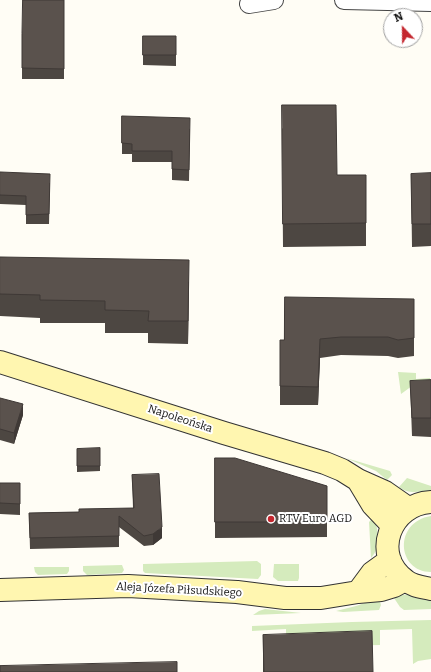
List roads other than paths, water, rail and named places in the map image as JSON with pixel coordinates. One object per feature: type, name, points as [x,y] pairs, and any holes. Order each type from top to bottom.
[{"type":"main road","name":"Napoleońska","points":[[0,362],[217,431],[325,463],[385,492],[408,508]]},
{"type":"main road","name":"Napoleońska","points":[[358,480],[373,505],[392,525]]},
{"type":"main road","points":[[431,502],[422,502],[408,508],[399,515],[392,525],[388,537],[387,548],[390,560],[396,571],[405,580],[418,587],[431,589]]},
{"type":"main road","points":[[358,592],[372,573],[390,560]]},
{"type":"main road","name":"Aleja Józefa Piłsudskiego","points":[[0,590],[128,586],[237,592],[285,598],[321,598],[381,590],[394,586],[405,580]]},
{"type":"street","points":[[249,4],[274,0]]},
{"type":"street","points":[[344,0],[431,2]]},
{"type":"place","name":"RTV Euro AGD","points":[[271,519]]}]
